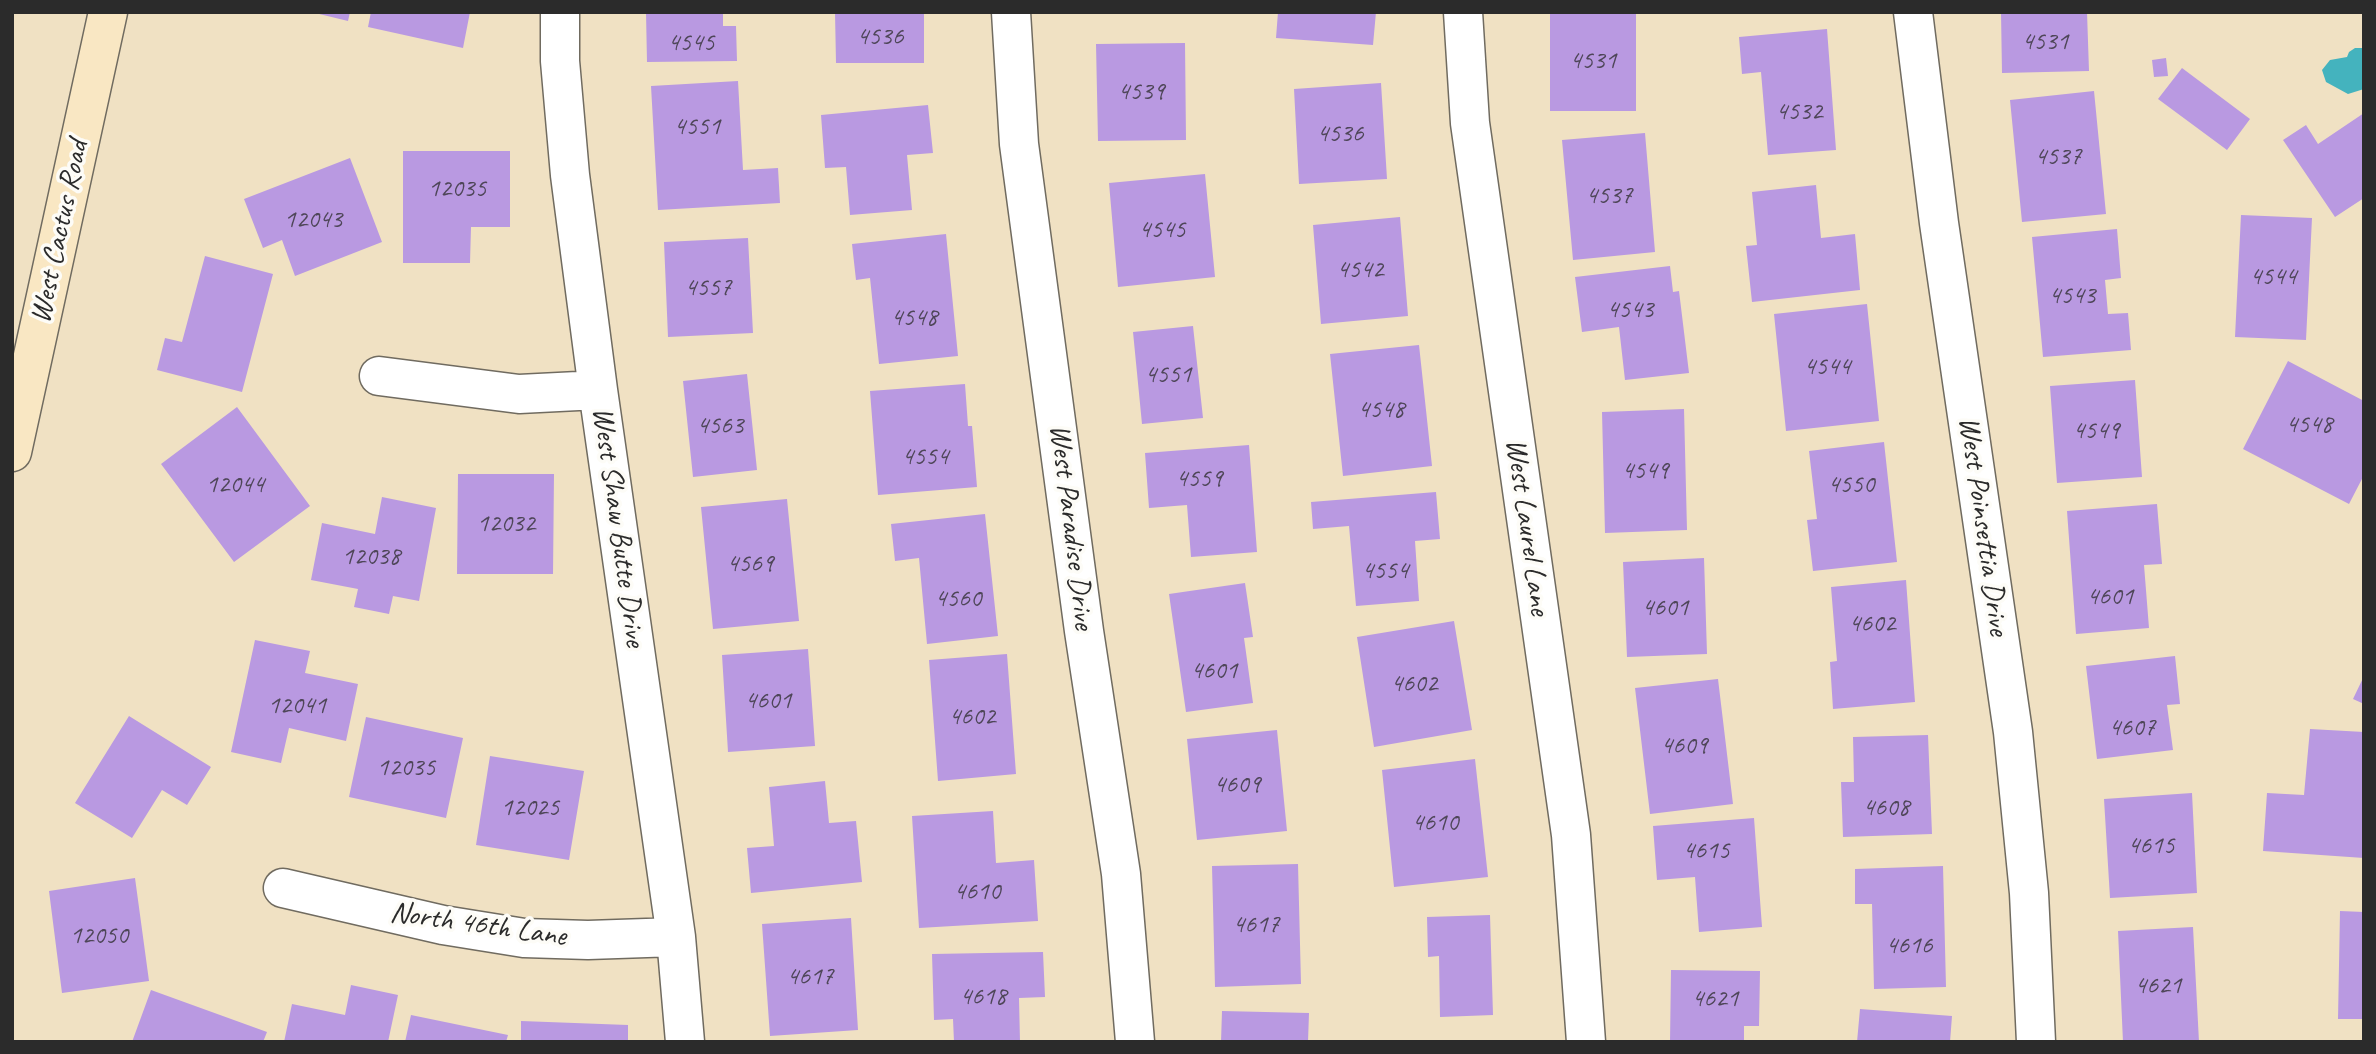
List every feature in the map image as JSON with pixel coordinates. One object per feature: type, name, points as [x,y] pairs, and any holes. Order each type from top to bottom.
[{"type":"main road","name":"West Cactus Road","points":[[15,427],[108,12]]},
{"type":"street","name":"West Shaw Butte Drive","points":[[560,12],[570,176],[676,937],[685,1042]]},
{"type":"street","name":"West Paradise Drive","points":[[1011,12],[1019,144],[1084,631],[1121,874],[1135,1042]]},
{"type":"street","name":"West Laurel Lane","points":[[1463,12],[1470,123],[1571,835],[1587,1042]]},
{"type":"street","name":"West Poinsettia Drive","points":[[1913,12],[1939,223],[2013,732],[2029,893],[2036,1042]]},
{"type":"street","points":[[379,376],[519,394],[598,390]]},
{"type":"street","name":"North 46th Lane","points":[[283,888],[443,925],[524,938],[588,940],[676,937]]},
{"type":"water","points":[[2355,48],[2364,48],[2364,89],[2348,94],[2326,82],[2322,70],[2330,60],[2347,57]]},
{"type":"building","points":[[311,12],[350,12],[348,21]]},
{"type":"building","points":[[371,12],[470,12],[463,48],[368,27]]},
{"type":"building","points":[[646,12],[723,12],[723,26],[736,26],[737,61],[647,62]]},
{"type":"building","points":[[835,12],[924,12],[924,63],[836,63]]},
{"type":"building","points":[[1278,12],[1376,12],[1373,45],[1276,38]]},
{"type":"building","points":[[1550,12],[1636,12],[1636,111],[1550,111]]},
{"type":"building","points":[[2001,12],[2087,12],[2089,71],[2002,73]]},
{"type":"building","points":[[1827,29],[1836,150],[1768,155],[1761,72],[1742,74],[1739,37]]},
{"type":"building","points":[[1185,43],[1186,140],[1098,141],[1096,44]]},
{"type":"building","points":[[2166,58],[2168,76],[2154,77],[2152,60]]},
{"type":"building","points":[[2182,68],[2250,119],[2227,150],[2158,99]]},
{"type":"building","points":[[738,81],[743,170],[778,168],[780,203],[658,210],[651,86]]},
{"type":"building","points":[[1381,83],[1387,179],[1299,184],[1294,89]]},
{"type":"building","points":[[2094,91],[2106,214],[2022,222],[2010,100]]},
{"type":"building","points":[[928,105],[933,153],[907,155],[912,210],[850,215],[846,167],[825,168],[821,115]]},
{"type":"building","points":[[2364,113],[2364,198],[2335,217],[2283,140],[2306,125],[2318,144]]},
{"type":"building","points":[[1645,133],[1655,252],[1573,260],[1562,140]]},
{"type":"building","points":[[403,151],[510,151],[510,227],[471,227],[470,263],[403,263]]},
{"type":"building","points":[[350,158],[382,242],[295,276],[282,240],[263,248],[244,199]]},
{"type":"building","points":[[1205,174],[1215,277],[1118,287],[1109,183]]},
{"type":"building","points":[[1816,185],[1821,238],[1855,234],[1860,290],[1752,302],[1746,246],[1757,245],[1752,192]]},
{"type":"building","points":[[2241,215],[2312,218],[2306,340],[2235,337]]},
{"type":"building","points":[[1400,217],[1408,316],[1321,324],[1313,225]]},
{"type":"building","points":[[2117,229],[2121,278],[2105,280],[2108,314],[2128,313],[2131,350],[2043,357],[2032,237]]},
{"type":"building","points":[[946,234],[958,356],[879,364],[870,278],[856,280],[852,244]]},
{"type":"building","points":[[748,238],[753,333],[668,337],[664,242]]},
{"type":"building","points":[[205,256],[273,274],[242,392],[157,370],[165,338],[182,342]]},
{"type":"building","points":[[1670,266],[1673,292],[1679,291],[1689,373],[1625,380],[1619,327],[1582,332],[1575,277]]},
{"type":"building","points":[[1867,304],[1879,421],[1786,431],[1774,314]]},
{"type":"building","points":[[1193,326],[1203,418],[1142,424],[1133,332]]},
{"type":"building","points":[[1419,345],[1432,466],[1343,476],[1330,354]]},
{"type":"building","points":[[2288,361],[2364,401],[2364,475],[2349,504],[2243,449]]},
{"type":"building","points":[[747,374],[757,470],[693,477],[683,381]]},
{"type":"building","points":[[2135,380],[2142,477],[2057,483],[2050,386]]},
{"type":"building","points":[[965,384],[977,487],[878,495],[870,391]]},
{"type":"building","points":[[237,407],[310,506],[234,562],[161,464]]},
{"type":"building","points":[[1684,409],[1687,530],[1605,533],[1602,412]]},
{"type":"building","points":[[1884,442],[1897,562],[1813,571],[1807,520],[1817,519],[1809,451]]},
{"type":"building","points":[[1249,445],[1257,552],[1191,557],[1187,505],[1149,508],[1145,453]]},
{"type":"building","points":[[458,474],[554,474],[553,574],[457,574]]},
{"type":"building","points":[[1436,492],[1440,539],[1415,541],[1419,601],[1356,606],[1349,526],[1313,529],[1311,502]]},
{"type":"building","points":[[382,497],[436,508],[419,601],[393,596],[389,614],[354,607],[358,589],[311,580],[322,523],[375,534]]},
{"type":"building","points":[[787,499],[799,621],[713,629],[701,507]]},
{"type":"building","points":[[2157,504],[2162,564],[2144,565],[2149,628],[2076,634],[2067,511]]},
{"type":"building","points":[[985,514],[998,636],[927,644],[919,558],[895,561],[891,524]]},
{"type":"building","points":[[1704,558],[1707,654],[1627,657],[1623,562]]},
{"type":"building","points":[[1906,580],[1915,702],[1833,709],[1830,662],[1837,661],[1831,587]]},
{"type":"building","points":[[1245,583],[1253,637],[1244,638],[1253,703],[1186,712],[1169,594]]},
{"type":"building","points":[[1454,621],[1472,730],[1374,747],[1357,637]]},
{"type":"building","points":[[255,640],[310,651],[305,673],[358,684],[346,741],[289,728],[281,763],[231,752]]},
{"type":"building","points":[[808,649],[815,746],[728,752],[722,655]]},
{"type":"building","points":[[1007,654],[1016,774],[938,781],[929,660]]},
{"type":"building","points":[[2175,656],[2180,704],[2167,705],[2173,750],[2097,759],[2086,666]]},
{"type":"building","points":[[2364,676],[2364,704],[2353,699]]},
{"type":"building","points":[[1718,679],[1733,804],[1650,814],[1635,688]]},
{"type":"building","points":[[129,716],[211,767],[187,805],[162,790],[132,838],[75,803]]},
{"type":"building","points":[[366,717],[463,738],[446,818],[349,797]]},
{"type":"building","points":[[2310,729],[2364,732],[2364,858],[2263,851],[2267,793],[2304,795]]},
{"type":"building","points":[[1277,730],[1287,831],[1197,840],[1187,739]]},
{"type":"building","points":[[1928,735],[1932,834],[1843,837],[1841,782],[1854,782],[1853,737]]},
{"type":"building","points":[[490,756],[584,771],[569,860],[476,845]]},
{"type":"building","points":[[1475,759],[1488,877],[1394,887],[1382,770]]},
{"type":"building","points":[[825,781],[829,823],[856,821],[862,882],[751,893],[747,848],[774,846],[769,787]]},
{"type":"building","points":[[2192,793],[2197,893],[2110,898],[2104,799]]},
{"type":"building","points":[[993,811],[996,863],[1034,860],[1038,921],[919,928],[912,816]]},
{"type":"building","points":[[1754,818],[1762,927],[1699,932],[1695,877],[1657,880],[1653,826]]},
{"type":"building","points":[[1298,864],[1301,984],[1215,987],[1212,866]]},
{"type":"building","points":[[1943,866],[1946,987],[1874,989],[1872,904],[1855,904],[1855,869]]},
{"type":"building","points":[[135,878],[149,981],[62,993],[49,891]]},
{"type":"building","points":[[2340,911],[2364,912],[2364,1019],[2338,1019]]},
{"type":"building","points":[[1490,915],[1493,1015],[1440,1017],[1439,956],[1428,957],[1427,917]]},
{"type":"building","points":[[851,918],[858,1030],[770,1036],[762,924]]},
{"type":"building","points":[[2193,927],[2199,1042],[2123,1042],[2118,931]]},
{"type":"building","points":[[1043,952],[1045,997],[1019,998],[1020,1042],[954,1042],[953,1019],[934,1020],[932,954]]},
{"type":"building","points":[[1671,970],[1760,971],[1759,1026],[1744,1026],[1744,1042],[1670,1042]]},
{"type":"building","points":[[351,985],[398,995],[388,1042],[284,1042],[292,1004],[345,1015]]},
{"type":"building","points":[[151,990],[267,1032],[263,1042],[132,1042]]},
{"type":"building","points":[[1860,1009],[1952,1016],[1950,1042],[1857,1042]]},
{"type":"building","points":[[1222,1011],[1309,1013],[1308,1042],[1221,1042]]},
{"type":"building","points":[[411,1015],[508,1035],[506,1042],[405,1042]]},
{"type":"building","points":[[521,1021],[628,1025],[628,1042],[521,1042]]}]
